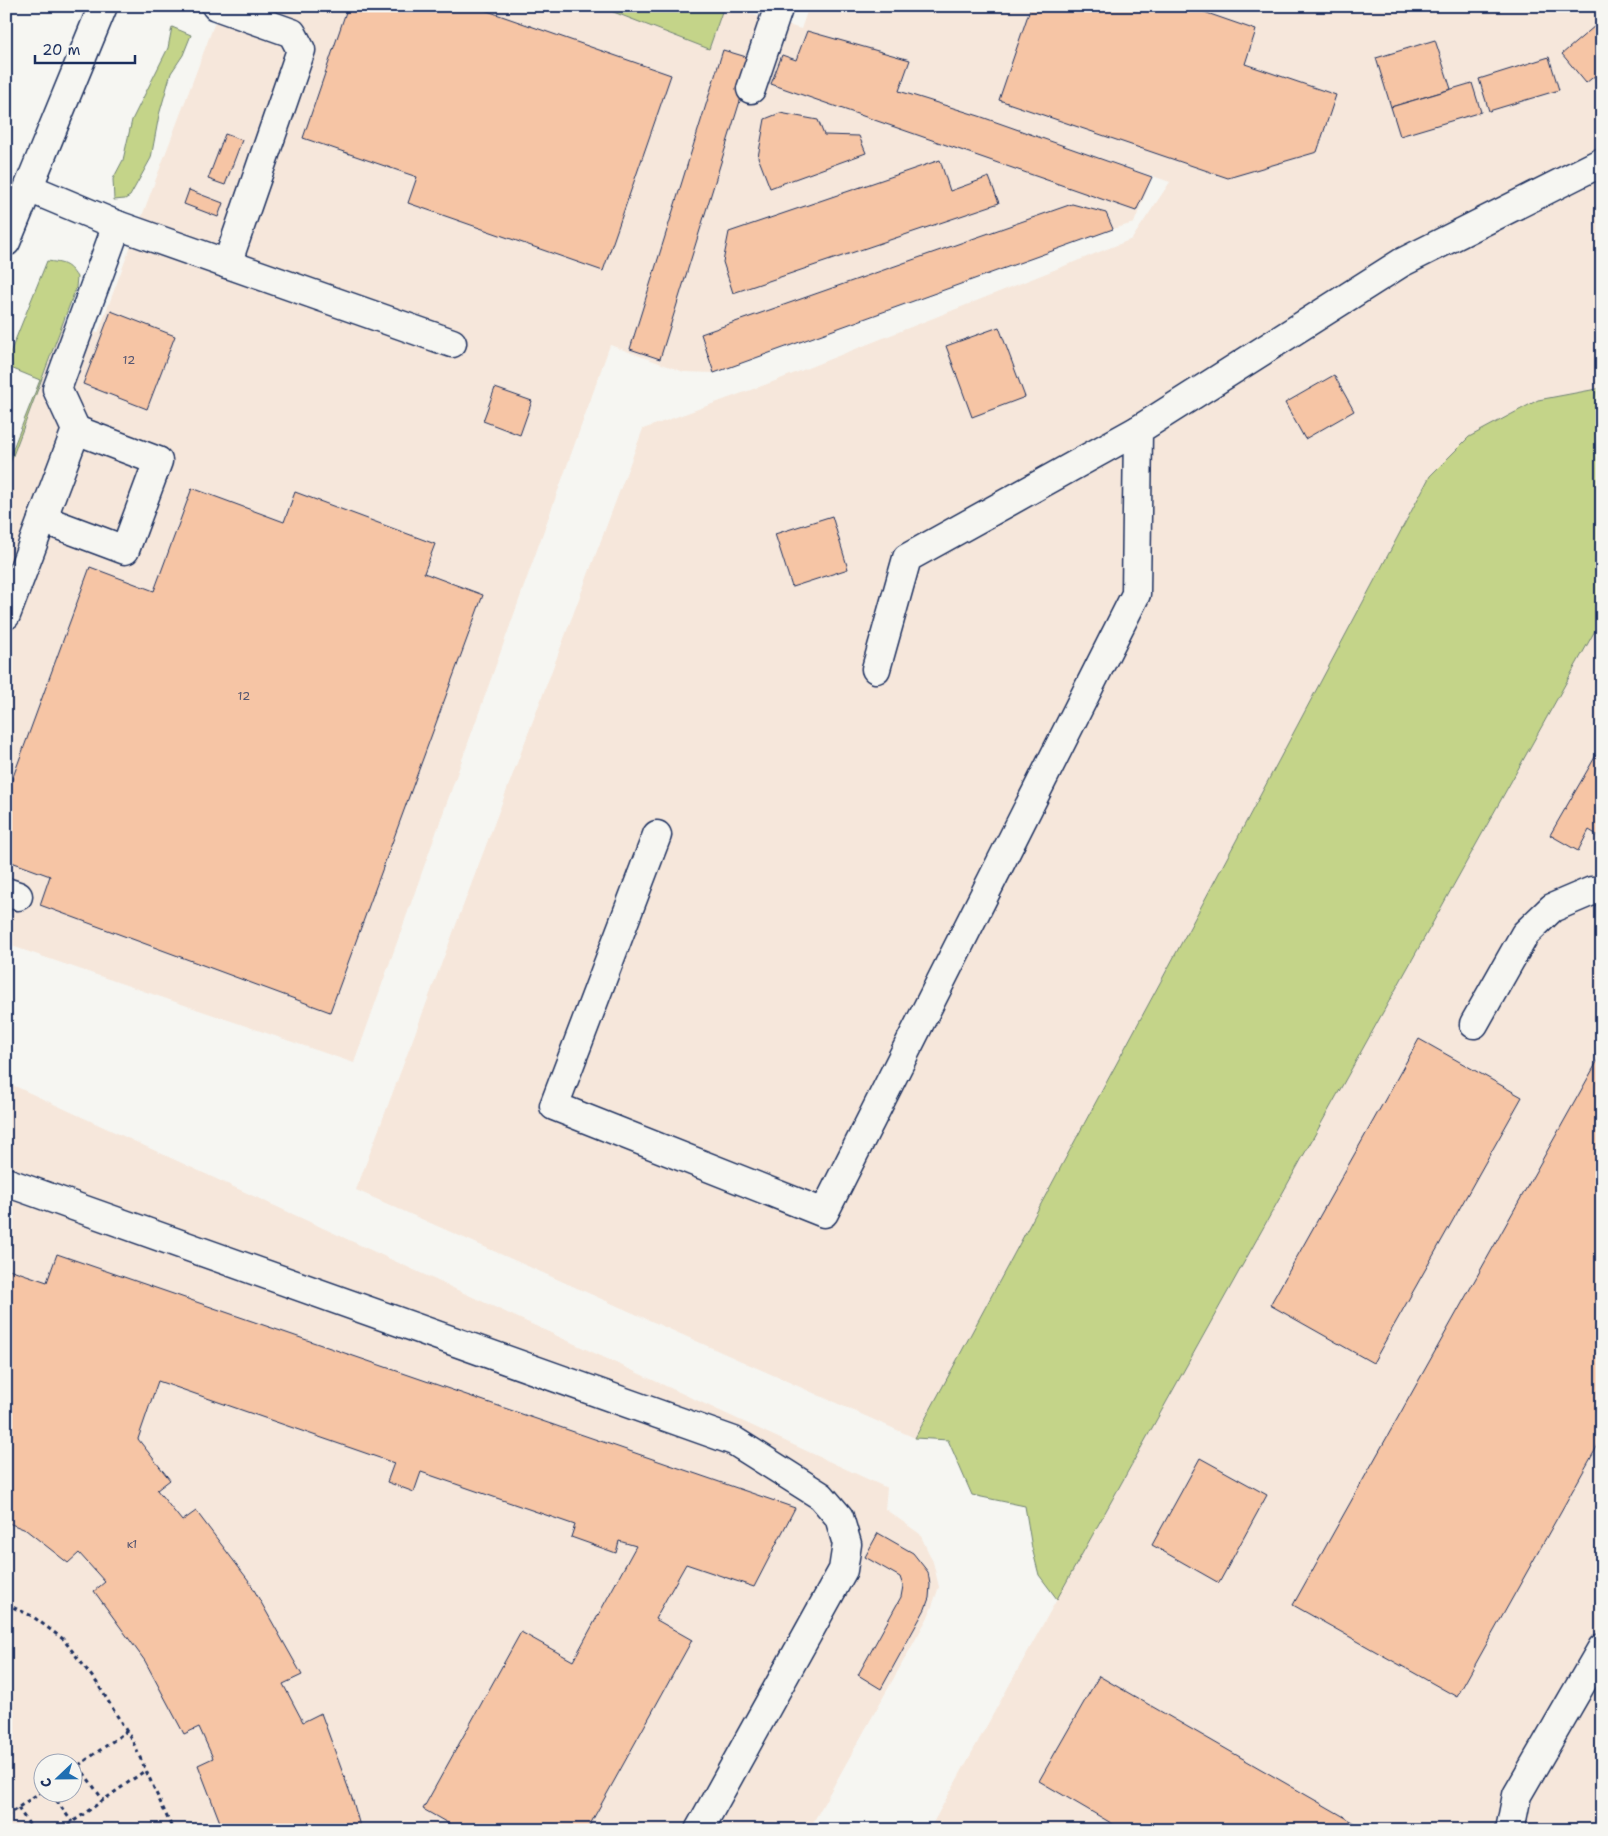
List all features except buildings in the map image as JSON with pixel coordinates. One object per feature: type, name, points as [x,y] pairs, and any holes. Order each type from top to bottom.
[{"type":"street","points":[[6,242],[103,6]]},
{"type":"street","points":[[216,6],[292,33],[301,50],[227,264]]},
{"type":"street","points":[[752,90],[779,6]]},
{"type":"street","points":[[876,669],[907,558],[1138,430],[1401,263],[1602,162]]},
{"type":"street","points":[[28,188],[117,225],[452,343]]},
{"type":"street","points":[[42,519],[125,550],[158,461],[76,430],[57,389],[117,225]]},
{"type":"street","points":[[6,615],[76,430]]},
{"type":"street","points":[[657,835],[554,1106],[824,1213],[1136,594],[1138,430]]},
{"type":"street","points":[[1474,1024],[1524,934],[1552,908],[1592,892],[1602,892]]},
{"type":"street","points":[[6,1182],[734,1441],[821,1496],[840,1517],[847,1544],[843,1570],[699,1830]]},
{"type":"street","points":[[1510,1830],[1517,1795],[1602,1648]]},
{"type":"path","points":[[6,1604],[32,1616],[64,1639],[97,1683],[127,1731],[173,1830]]},
{"type":"path","points":[[82,1764],[127,1731]]},
{"type":"path","points":[[82,1770],[103,1800]]},
{"type":"path","points":[[60,1830],[146,1770]]},
{"type":"path","points":[[6,1816],[32,1798]]},
{"type":"path","points":[[59,1804],[72,1822]]},
{"type":"path","points":[[18,1808],[33,1830]]},
{"type":"shaded area","points":[[221,6],[598,6],[709,49],[724,6],[801,29],[809,6],[1602,6],[1602,388],[1538,400],[1469,437],[1430,476],[915,1438],[356,1190],[643,429],[770,383],[1132,239],[1170,182],[1056,143],[1152,177],[1134,223],[714,373],[684,372],[610,345],[354,1063],[6,944],[6,474],[64,322],[98,333]]},
{"type":"shaded area","points":[[1602,618],[1602,1830],[929,1830],[1057,1599]]},
{"type":"shaded area","points":[[6,1082],[887,1488],[885,1509],[920,1534],[933,1562],[939,1587],[928,1617],[809,1830],[6,1830]]},
{"type":"green space","points":[[598,6],[724,6],[709,49]]},
{"type":"green space","points":[[172,27],[191,35],[183,55],[171,73],[159,115],[151,158],[130,196],[125,199],[114,200],[113,179],[123,160],[132,120],[168,48]]},
{"type":"green space","points":[[47,261],[68,266],[77,277],[76,288],[6,474],[6,466],[40,380],[6,366],[6,363]]},
{"type":"green space","points":[[1602,388],[1602,618],[1057,1599],[1039,1575],[1025,1506],[972,1495],[948,1440],[915,1438],[1430,476],[1469,437],[1538,400]]}]
